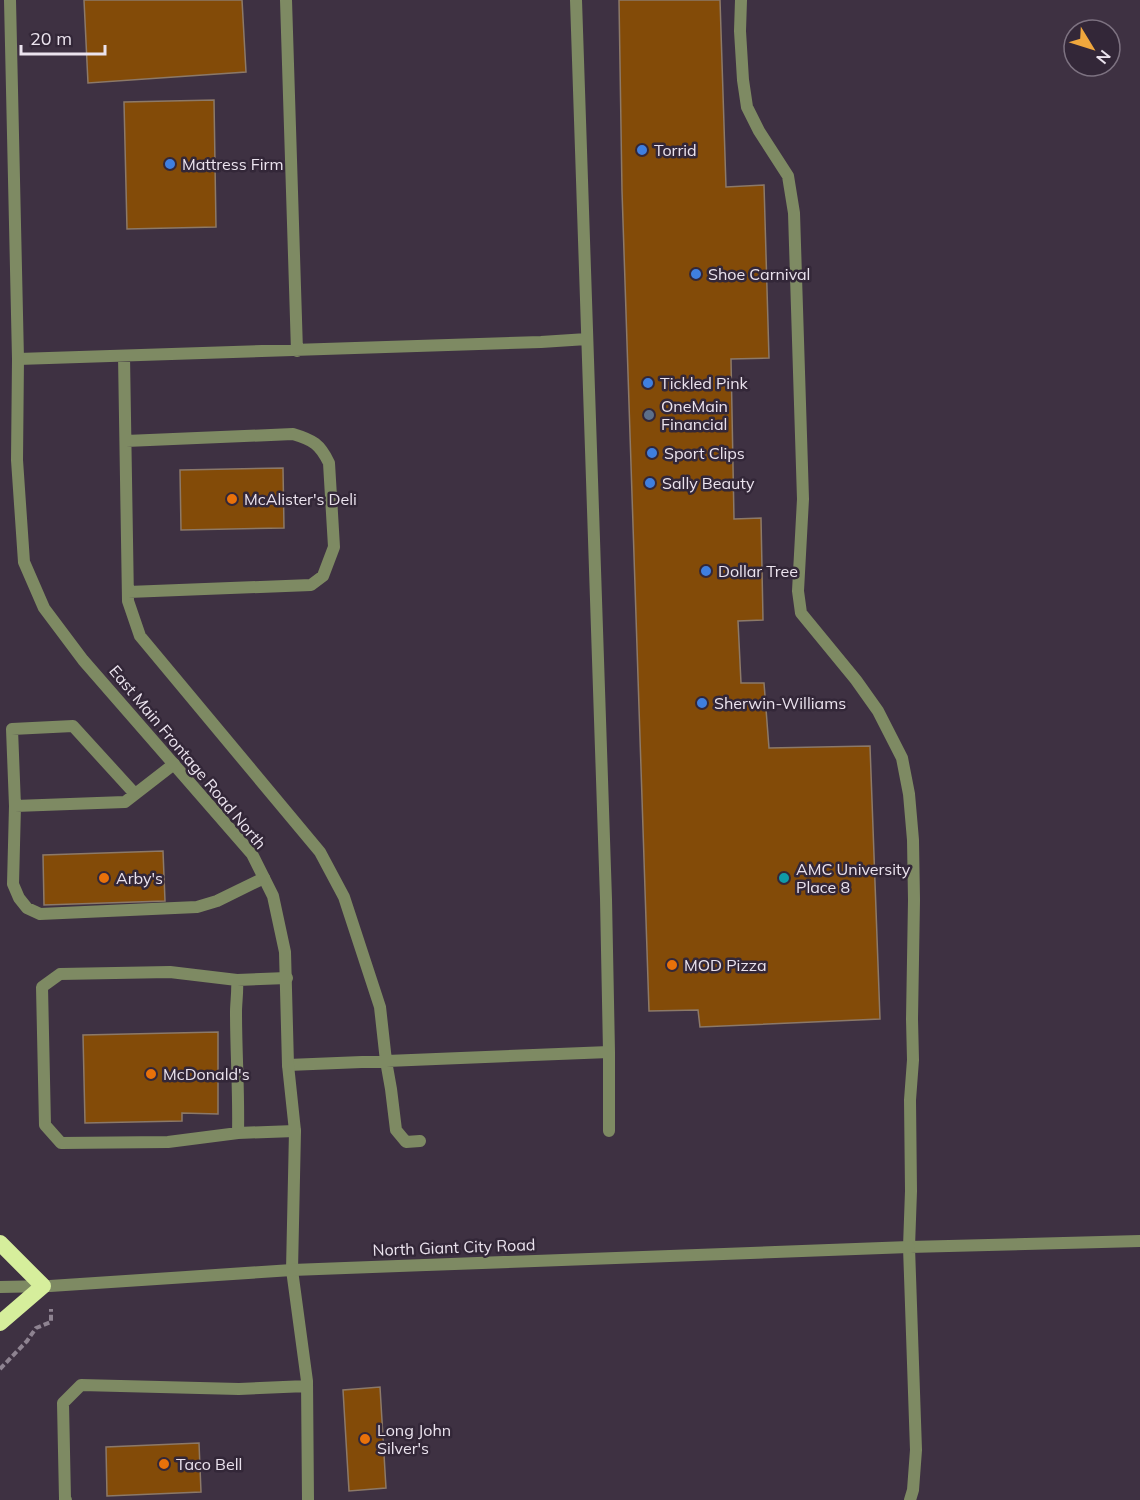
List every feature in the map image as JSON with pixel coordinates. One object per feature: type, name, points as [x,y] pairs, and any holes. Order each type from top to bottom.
[{"type":"highway","points":[[0,1243],[47,1286],[0,1323]]},
{"type":"street","name":"East Main Frontage Road North","points":[[10,0],[18,359],[17,460],[24,562],[44,608],[83,660],[252,854],[273,896],[285,952],[287,978],[288,1065],[295,1131],[292,1270],[307,1386],[308,1500]]},
{"type":"street","points":[[286,0],[297,351]]},
{"type":"street","points":[[576,0],[606,899],[609,1131]]},
{"type":"street","points":[[741,0],[742,70],[747,107],[759,131],[788,176],[794,213],[803,499],[798,591],[801,613],[856,680],[878,711],[902,758],[909,794],[913,840],[914,900],[909,1247],[916,1450],[910,1500]]},
{"type":"street","points":[[18,359],[297,351],[587,339]]},
{"type":"street","points":[[124,356],[128,600],[140,636],[320,852],[344,897],[380,1007],[396,1130],[406,1142],[420,1141]]},
{"type":"street","points":[[126,441],[293,434],[310,440],[323,452],[329,463],[334,547],[323,576],[311,585],[128,592]]},
{"type":"street","points":[[135,794],[74,726],[12,729],[15,806],[13,884],[19,898],[27,908],[40,914],[197,907],[217,902],[264,878]]},
{"type":"street","points":[[15,806],[125,802],[174,764]]},
{"type":"street","points":[[287,978],[238,986],[170,972],[60,974],[42,987],[45,1125],[61,1143],[168,1142],[238,1133],[295,1131]]},
{"type":"street","points":[[238,986],[236,1010],[238,1133]]},
{"type":"street","points":[[288,1065],[609,1052]]},
{"type":"street","name":"North Giant City Road","points":[[0,1287],[292,1270],[909,1247],[1140,1241]]},
{"type":"street","points":[[66,1500],[63,1403],[81,1385],[240,1389],[307,1386]]},
{"type":"path","points":[[0,1368],[27,1341],[36,1328],[51,1322],[47,1286]]},
{"type":"building","points":[[84,0],[242,0],[246,72],[88,83]]},
{"type":"building","points":[[619,0],[720,0],[726,187],[764,185],[769,358],[731,359],[734,519],[761,518],[763,620],[738,621],[741,683],[764,683],[769,748],[870,746],[880,1019],[700,1027],[698,1010],[649,1011],[622,191]]},
{"type":"building","name":"Mattress Firm","points":[[214,100],[216,227],[127,229],[124,102]]},
{"type":"building","name":"McAlister's Deli","points":[[283,468],[284,528],[181,530],[180,470]]},
{"type":"building","name":"Arby's","points":[[163,851],[165,901],[44,905],[43,855]]},
{"type":"building","name":"McDonald's","points":[[218,1032],[218,1114],[182,1113],[182,1121],[85,1123],[83,1035]]},
{"type":"building","name":"Long John Silver's","points":[[380,1387],[386,1488],[349,1491],[343,1390]]},
{"type":"building","points":[[199,1443],[201,1492],[107,1496],[106,1447]]},
{"type":"place","name":"Torrid","points":[[642,150]]},
{"type":"place","name":"Mattress Firm","points":[[170,164]]},
{"type":"place","name":"Shoe Carnival","points":[[696,274]]},
{"type":"place","name":"Tickled Pink","points":[[648,383]]},
{"type":"place","name":"OneMain Financial","points":[[649,415]]},
{"type":"place","name":"Sport Clips","points":[[652,453]]},
{"type":"place","name":"Sally Beauty","points":[[650,483]]},
{"type":"place","name":"McAlister's Deli","points":[[232,499]]},
{"type":"place","name":"Dollar Tree","points":[[706,571]]},
{"type":"place","name":"Sherwin-Williams","points":[[702,703]]},
{"type":"place","name":"Arby's","points":[[104,878]]},
{"type":"place","name":"AMC University Place 8","points":[[784,878]]},
{"type":"place","name":"MOD Pizza","points":[[672,965]]},
{"type":"place","name":"McDonald's","points":[[151,1074]]},
{"type":"place","name":"Long John Silver's","points":[[365,1439]]},
{"type":"place","name":"Taco Bell","points":[[164,1464]]}]
